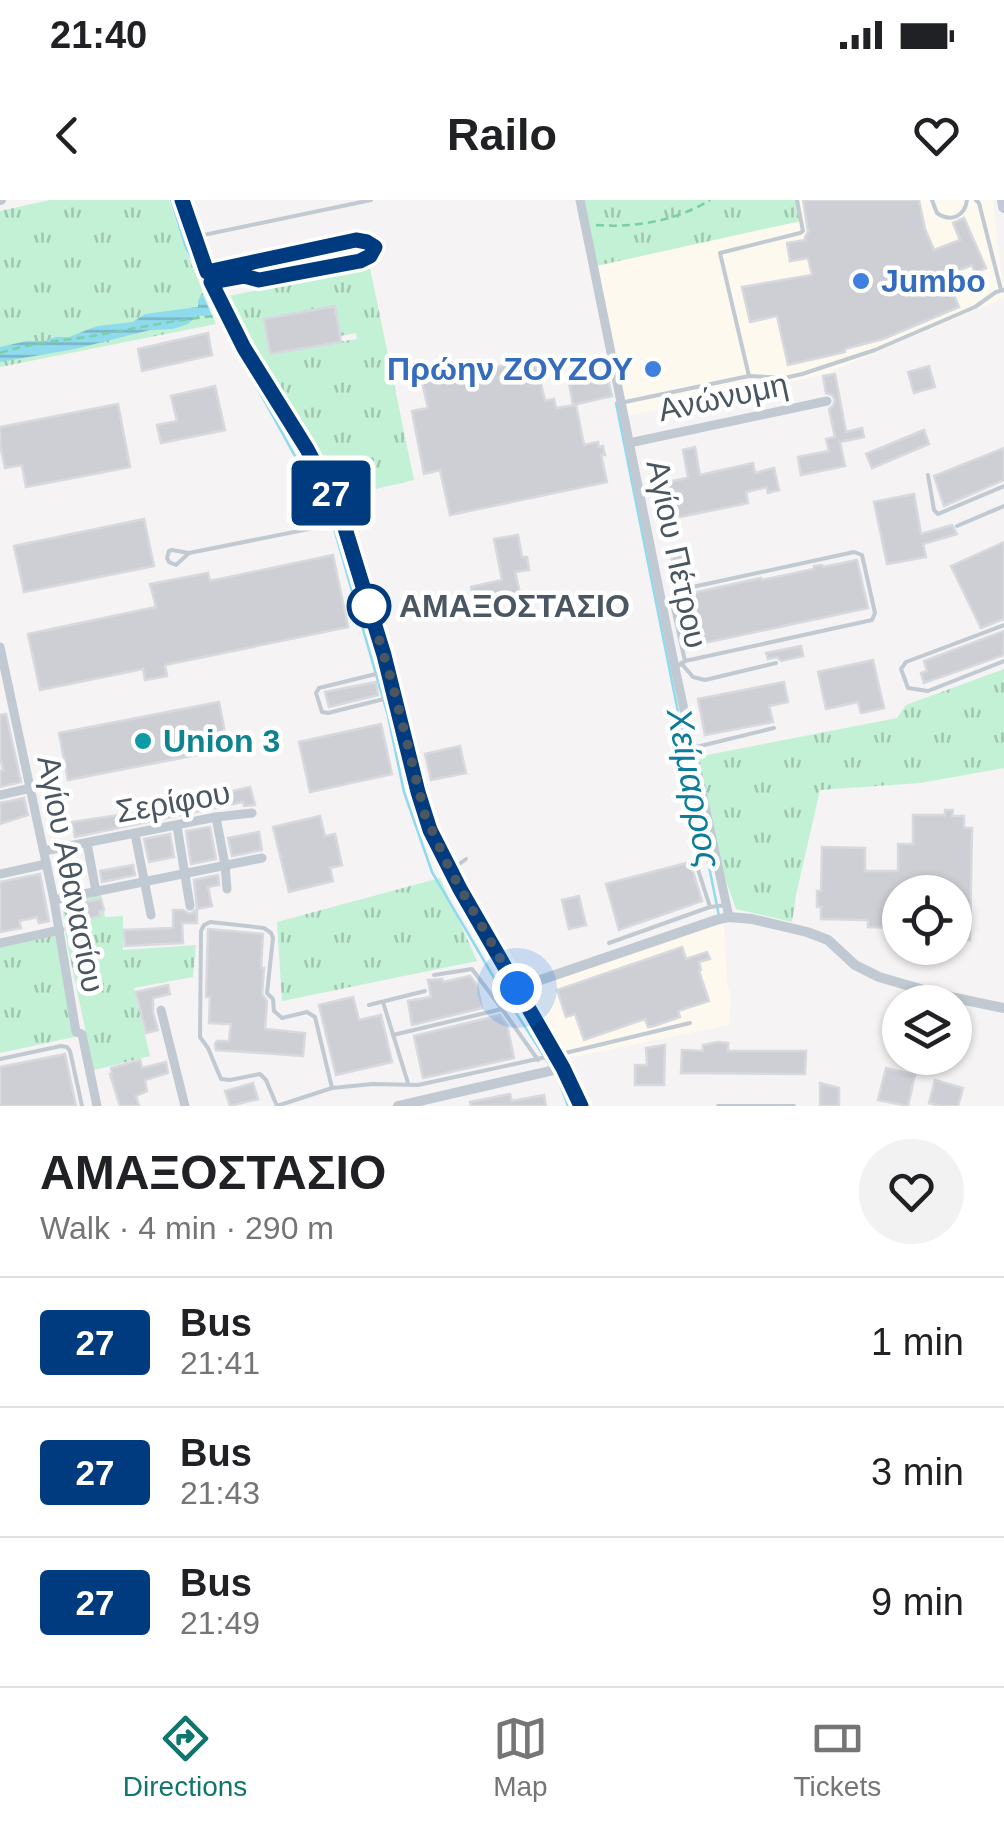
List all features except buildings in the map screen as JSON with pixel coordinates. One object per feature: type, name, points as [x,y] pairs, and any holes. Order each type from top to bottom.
[{"type":"street","points":[[182,200],[226,315],[336,502],[389,671],[421,804],[450,870],[581,1106]]},
{"type":"street","name":"Αγίου Πέτρου","points":[[580,200],[629,443],[680,664],[692,748],[729,918]]},
{"type":"street","name":"Ανώνυμη","points":[[629,443],[828,401]]},
{"type":"street","name":"Αγίου Αθανασίου","points":[[0,647],[4,683],[31,788],[60,930],[70,1006],[76,1032],[82,1034],[97,1106]]},
{"type":"street","points":[[0,795],[31,788]]},
{"type":"street","name":"Σερίφου","points":[[44,851],[252,813]]},
{"type":"street","points":[[216,817],[226,888]]},
{"type":"street","points":[[177,826],[190,906]]},
{"type":"street","points":[[135,834],[151,915]]},
{"type":"street","points":[[87,843],[96,892]]},
{"type":"street","points":[[54,900],[262,858]]},
{"type":"street","points":[[0,874],[46,864]]},
{"type":"street","points":[[517,988],[729,918],[752,919],[817,935],[831,942],[855,965],[879,977],[941,996],[1004,1008]]},
{"type":"street","points":[[0,943],[60,930]]},
{"type":"street","points":[[161,1010],[185,1106]]},
{"type":"street","points":[[398,1106],[430,1102],[563,1068]]},
{"type":"lane","points":[[195,238],[371,200]]},
{"type":"lane","points":[[749,376],[720,252],[803,231],[796,200]]},
{"type":"lane","points":[[932,200],[937,214],[948,218],[959,216],[967,200]]},
{"type":"lane","points":[[621,403],[749,376],[794,376],[875,350],[1003,290],[976,200]]},
{"type":"lane","points":[[356,240],[375,247],[370,256],[360,261],[259,280],[244,276],[209,277],[356,240]]},
{"type":"lane","points":[[928,475],[938,514],[1004,486]]},
{"type":"lane","points":[[957,526],[1004,506]]},
{"type":"lane","points":[[189,554],[344,522]]},
{"type":"lane","points":[[680,664],[872,620],[875,613],[862,555],[854,552],[674,592],[671,599],[680,664],[693,677],[705,680],[776,663]]},
{"type":"lane","points":[[1004,625],[906,662],[901,669],[908,688],[926,691],[1004,661]]},
{"type":"lane","points":[[389,671],[321,687],[316,696],[320,710],[325,713],[396,697]]},
{"type":"lane","points":[[692,748],[774,728]]},
{"type":"lane","points":[[450,870],[466,859]]},
{"type":"lane","points":[[695,860],[710,907]]},
{"type":"lane","points":[[608,943],[710,907],[726,905]]},
{"type":"lane","points":[[332,1088],[315,1017],[307,1012],[282,1018],[274,1011],[267,992],[271,933],[264,928],[210,922],[204,925],[200,1037],[221,1079],[260,1074],[277,1106],[332,1088],[418,1085],[690,1023]]},
{"type":"lane","points":[[434,974],[472,969],[538,1060]]},
{"type":"lane","points":[[369,1005],[425,991]]},
{"type":"lane","points":[[383,1002],[408,1085]]},
{"type":"lane","points":[[393,1036],[502,1009]]},
{"type":"lane","points":[[0,1059],[66,1046],[82,1106]]},
{"type":"lane","points":[[718,1106],[794,1106]]},
{"type":"path","points":[[584,224],[632,226],[679,215],[710,200]]},
{"type":"path","points":[[0,353],[147,324],[226,315]]},
{"type":"shaded area","name":"Jumbo","points":[[797,200],[993,200],[1004,298],[823,375],[627,416],[596,266],[800,221]]},
{"type":"shaded area","points":[[724,923],[731,998],[729,1025],[565,1059],[551,1024],[528,986]]},
{"type":"green space","points":[[50,200],[169,200],[216,324],[0,367],[0,211]]},
{"type":"green space","points":[[583,200],[797,200],[801,221],[596,266]]},
{"type":"green space","points":[[370,268],[414,480],[342,497],[223,297]],"holes":[[[335,307],[340,336],[356,333],[357,339],[271,353]]]},
{"type":"green space","points":[[1004,669],[1004,768],[920,783],[820,790],[792,922],[736,909],[724,875],[697,757],[897,718],[906,705]]},
{"type":"green space","points":[[440,878],[477,961],[282,1001],[277,922]]},
{"type":"green space","points":[[101,894],[105,917],[123,916],[123,950],[196,945],[193,977],[134,988],[150,1056],[94,1070],[62,904]]},
{"type":"green space","points":[[57,935],[79,1036],[0,1053],[0,947]]},
{"type":"water","points":[[202,293],[213,318],[198,315],[173,329],[150,330],[0,362],[0,347],[69,337],[97,326],[133,322],[145,314],[198,307]]},
{"type":"waterway","points":[[171,200],[186,248],[222,324],[333,525],[388,716],[404,792],[432,872],[551,1067]]},
{"type":"waterway","name":"Χείμαρρος","points":[[616,403],[719,916]]},
{"type":"waterway","points":[[411,748],[418,774]]},
{"type":"waterway","points":[[472,899],[481,914]]},
{"type":"waterway","points":[[499,947],[517,974]]},
{"type":"waterway","name":"Χείμαρρος","points":[[512,984],[514,1006]]},
{"type":"waterway","points":[[556,1073],[568,1106]]},
{"type":"bus line","name":"27","points":[[182,200],[207,272],[356,240],[375,247],[370,256],[360,261],[259,280],[244,276],[211,282],[244,348],[307,449],[340,512],[384,655],[430,830],[581,1106]]},
{"type":"place","name":"Jumbo","points":[[861,281]]},
{"type":"place","name":"Πρώην ΖΟΥΖΟΥ","points":[[653,369]]},
{"type":"place","name":"ΑΜΑΞΟΣΤΑΣΙΟ","points":[[369,606]]},
{"type":"place","name":"Union 3","points":[[143,741]]},
{"type":"route","points":[[369,606],[425,815],[450,870],[517,988]]}]
